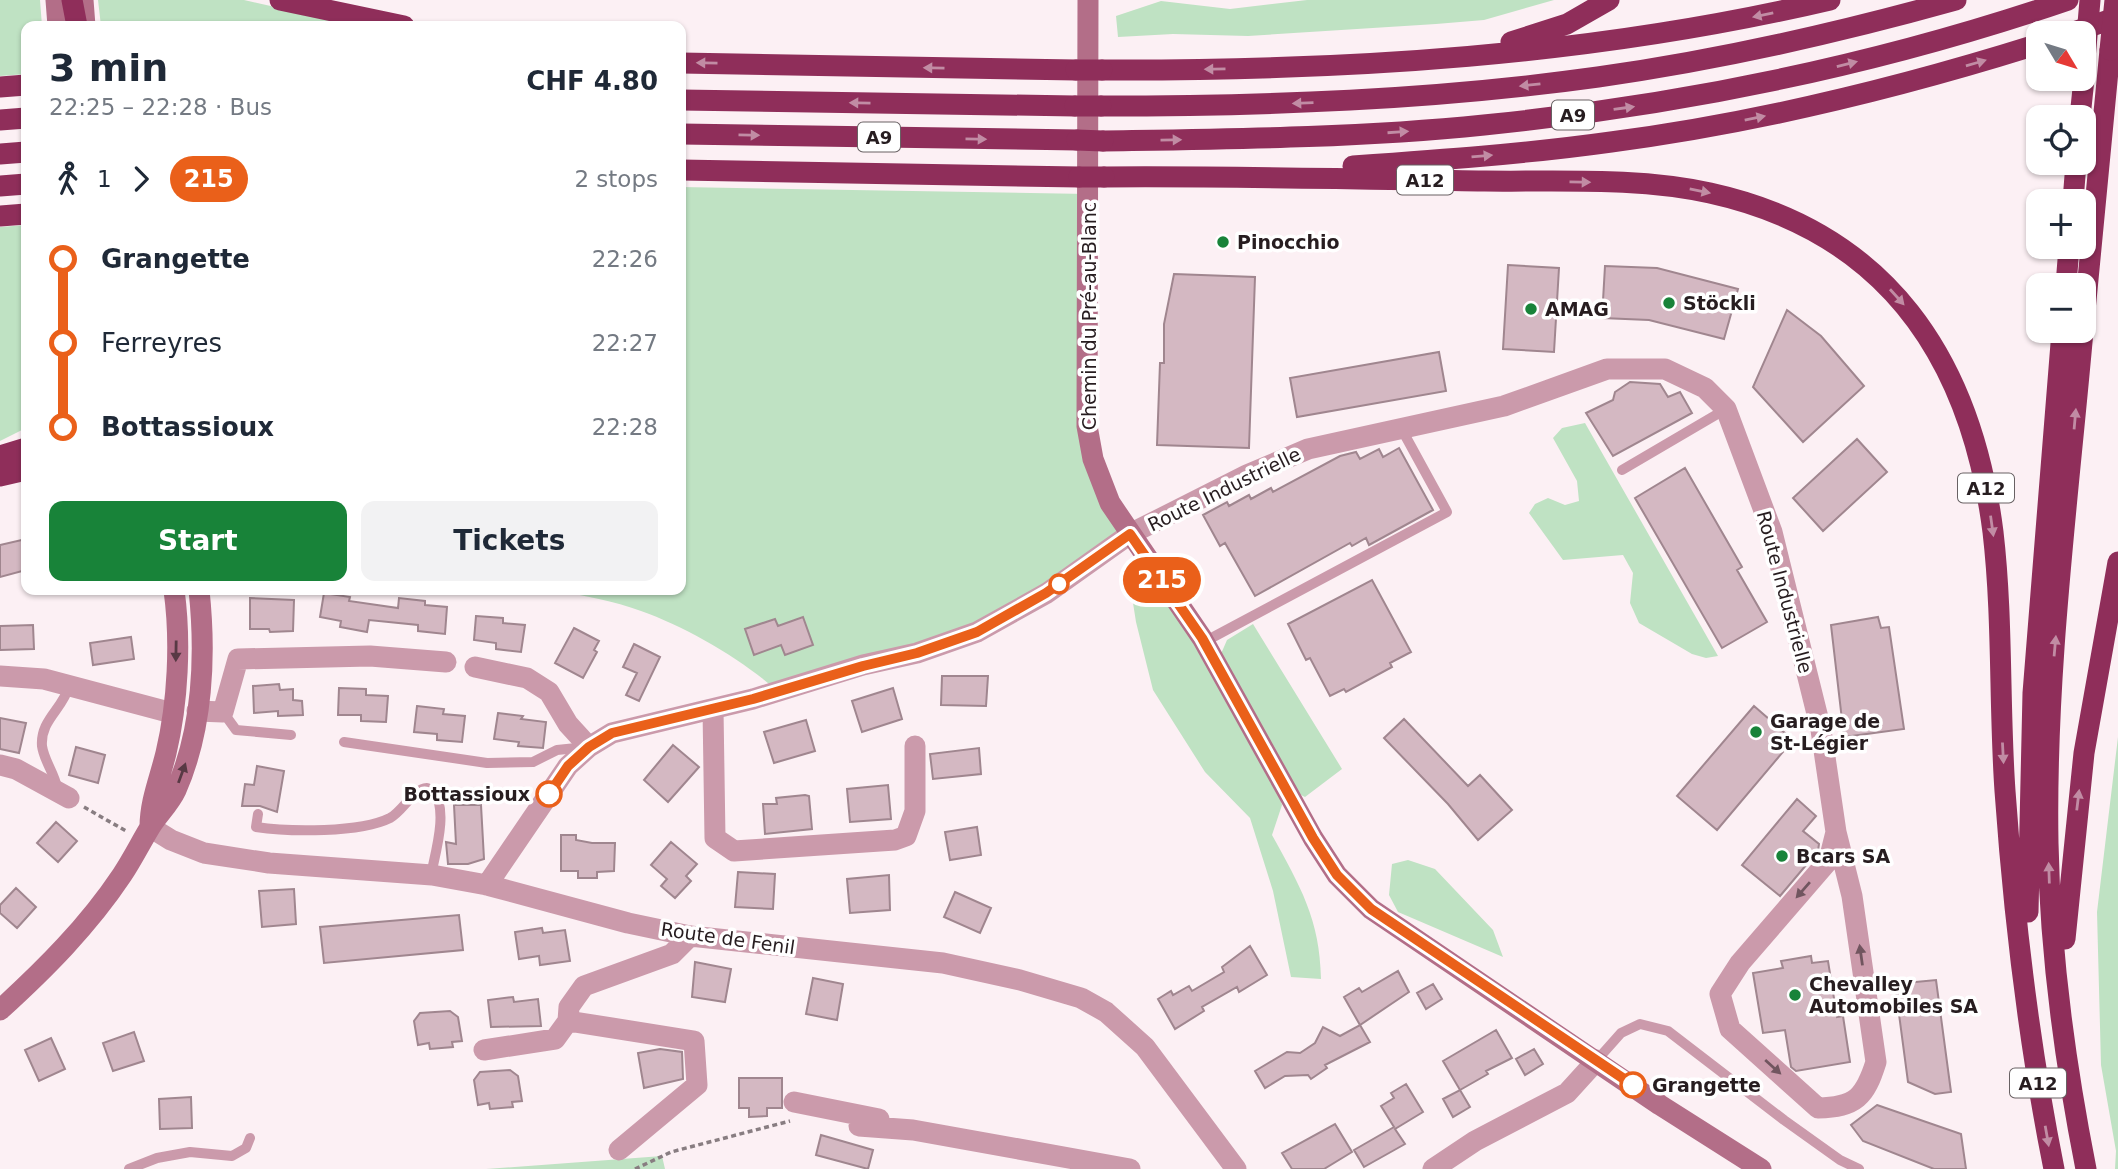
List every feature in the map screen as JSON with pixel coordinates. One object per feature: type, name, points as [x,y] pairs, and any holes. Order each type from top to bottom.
[{"type":"highway","points":[[72,0],[76,21]]},
{"type":"highway","points":[[280,0],[380,21]]},
{"type":"highway","points":[[1430,58],[1537,34],[1580,18],[1609,0]]},
{"type":"highway","points":[[686,63],[1076,70],[1291,67],[1593,45],[1689,29],[1830,0]]},
{"type":"highway","name":"A9","points":[[686,100],[1075,106],[1348,101],[1599,77],[1770,47],[1956,0]]},
{"type":"highway","name":"A9","points":[[686,134],[1102,141],[1394,132],[1482,125],[1617,109],[1731,90],[1830,69],[1982,28],[2067,0]]},
{"type":"highway","points":[[2088,21],[2090,0]]},
{"type":"highway","points":[[2089,273],[2115,0]]},
{"type":"highway","points":[[2096,24],[2118,17]]},
{"type":"highway","points":[[1218,176],[1481,156],[1613,142],[1692,130],[1832,101],[2026,48]]},
{"type":"highway","points":[[0,87],[21,85]]},
{"type":"highway","points":[[0,120],[21,118]]},
{"type":"highway","points":[[0,154],[21,152]]},
{"type":"highway","name":"A12","points":[[686,170],[1620,183],[1681,188],[1730,198],[1799,223],[1843,250],[1881,280],[1915,318],[1942,360],[1963,405],[1984,478],[1995,556],[2005,791],[2026,996],[2053,1169]]},
{"type":"highway","points":[[0,186],[21,184]]},
{"type":"highway","points":[[0,216],[21,214]]},
{"type":"highway","name":"A12","points":[[2026,996],[2033,693],[2061,343]]},
{"type":"highway","name":"A12","points":[[2082,343],[2054,654],[2049,766],[2050,886],[2069,1072],[2086,1169]]},
{"type":"highway","name":"A12","points":[[2062,1014],[2065,930],[2077,804],[2118,562]]},
{"type":"street","points":[[56,0],[58,21]]},
{"type":"street","points":[[83,0],[85,21]]},
{"type":"street","name":"Chemin du Pré-au-Blanc","points":[[1088,0],[1087,426],[1093,459],[1110,503],[1204,642],[1313,838],[1337,875],[1371,909],[1597,1060]]},
{"type":"street","name":"Route Industrielle","points":[[487,885],[568,766],[589,747],[612,733],[713,709],[917,653],[977,632],[1046,593],[1130,534],[1247,475],[1308,449],[1504,406],[1607,369],[1665,369],[1705,388],[1726,409],[1772,531],[1821,730],[1836,832],[1852,897],[1876,1062],[1868,1088],[1842,1107],[1818,1108],[1730,1029],[1720,994],[1740,962],[1829,860],[1836,832]]},
{"type":"street","points":[[146,834],[166,752],[172,713],[177,655],[174,595]]},
{"type":"street","points":[[0,1010],[57,956],[102,901],[176,790],[186,761],[197,711],[201,657],[199,595]]},
{"type":"street","points":[[0,676],[31,677],[172,713],[223,712],[238,659],[370,656],[446,662]]},
{"type":"street","points":[[475,667],[527,678],[549,692],[568,724],[589,747]]},
{"type":"street","points":[[713,709],[715,838],[734,851],[895,840],[906,836],[915,811],[915,746]]},
{"type":"street","points":[[0,765],[16,769],[62,795]]},
{"type":"street","name":"Route de Fenil","points":[[146,834],[204,853],[269,863],[431,875],[487,885],[628,923],[690,936],[943,963],[1020,980],[1081,999],[1106,1012],[1145,1047],[1236,1169]]},
{"type":"street","points":[[484,1050],[555,1039],[568,1021],[569,1007],[584,986],[672,954],[690,936]]},
{"type":"street","points":[[568,1021],[694,1041],[696,1085],[619,1150]]},
{"type":"street","points":[[1433,1169],[1475,1141],[1567,1093],[1597,1060],[1660,1105],[1761,1169]]},
{"type":"street","points":[[794,1102],[896,1122],[913,1130]]},
{"type":"street","points":[[859,1126],[913,1130],[1130,1169]]},
{"type":"lane","points":[[1622,470],[1726,409]]},
{"type":"lane","points":[[1204,642],[1447,512],[1401,428]]},
{"type":"lane","points":[[62,795],[44,753],[42,735],[46,722],[62,702],[69,686]]},
{"type":"lane","points":[[223,712],[236,730],[291,735]]},
{"type":"lane","points":[[344,743],[487,763],[533,762],[557,750],[589,747]]},
{"type":"lane","points":[[258,814],[256,827],[286,832],[378,823],[399,812],[416,792],[427,788],[433,791],[440,803],[439,837],[431,875]]},
{"type":"lane","points":[[1597,1060],[1621,1033],[1640,1024],[1668,1031],[1784,1121],[1840,1160],[1859,1169]]},
{"type":"lane","points":[[130,1169],[157,1158],[190,1152],[232,1156],[246,1148],[250,1138]]},
{"type":"path","points":[[62,795],[146,834]]},
{"type":"path","points":[[637,1168],[671,1152],[789,1121],[803,1122]]},
{"type":"green space","points":[[0,0],[40,0],[42,21],[21,21],[21,74],[0,76]]},
{"type":"green space","points":[[98,0],[244,0],[337,21],[100,21]]},
{"type":"green space","points":[[1307,0],[1554,0],[1484,20],[1248,36],[1173,34],[1118,37],[1116,16],[1161,1],[1230,9]]},
{"type":"green space","points":[[686,187],[1088,194],[1087,426],[1130,534],[1024,608],[777,691],[713,645],[641,611],[580,595],[686,595]]},
{"type":"green space","points":[[21,225],[21,430],[0,441],[0,227]]},
{"type":"green space","points":[[1585,423],[1718,656],[1706,658],[1692,654],[1639,623],[1630,603],[1633,573],[1623,555],[1563,560],[1529,513],[1535,504],[1548,498],[1565,505],[1579,501],[1577,481],[1553,438],[1562,428]]},
{"type":"green space","points":[[1134,566],[1160,578],[1217,663],[1227,640],[1253,624],[1342,769],[1305,797],[1285,787],[1269,761],[1282,805],[1272,835],[1307,904],[1317,938],[1321,979],[1291,977],[1273,891],[1250,818],[1205,772],[1153,690],[1136,622],[1128,571]]},
{"type":"green space","points":[[2118,737],[2118,1169],[2115,1169],[2116,1151],[2101,1065],[2097,912]]},
{"type":"green space","points":[[1408,860],[1435,869],[1493,930],[1503,957],[1398,912],[1389,895],[1392,864]]},
{"type":"green space","points":[[662,1156],[665,1169],[486,1169]]},
{"type":"building","name":"AMAG","points":[[1508,265],[1559,268],[1554,352],[1503,349]]},
{"type":"building","name":"Stöckli","points":[[1605,266],[1657,268],[1738,289],[1724,339],[1649,320],[1602,318]]},
{"type":"building","points":[[1174,274],[1255,277],[1249,448],[1157,445],[1160,363],[1164,363],[1164,324]]},
{"type":"building","points":[[1787,310],[1821,336],[1864,386],[1803,442],[1753,387]]},
{"type":"building","points":[[1439,352],[1446,391],[1297,417],[1290,378]]},
{"type":"building","points":[[1630,382],[1660,384],[1668,397],[1680,392],[1692,413],[1613,456],[1586,413],[1613,400],[1615,392]]},
{"type":"building","points":[[1857,439],[1887,472],[1823,531],[1793,498]]},
{"type":"building","points":[[1399,448],[1433,510],[1369,545],[1366,538],[1352,546],[1350,543],[1255,596],[1225,543],[1220,546],[1203,515],[1227,502],[1229,506],[1249,495],[1251,499],[1271,488],[1273,492],[1340,456],[1356,452],[1360,459],[1379,449],[1383,457]]},
{"type":"building","points":[[1685,468],[1742,567],[1737,570],[1767,622],[1722,648],[1635,498]]},
{"type":"building","points":[[21,540],[21,571],[0,577],[0,545]]},
{"type":"building","points":[[1372,580],[1411,652],[1390,663],[1392,667],[1346,692],[1344,689],[1330,696],[1310,658],[1306,660],[1288,624]]},
{"type":"building","points":[[324,595],[350,597],[349,601],[398,608],[399,598],[447,607],[445,634],[418,631],[418,625],[369,620],[367,632],[340,627],[341,621],[320,617]]},
{"type":"building","points":[[250,598],[294,600],[293,631],[250,629]]},
{"type":"building","points":[[476,616],[503,618],[503,623],[525,625],[521,652],[496,649],[496,643],[474,640]]},
{"type":"building","points":[[803,617],[813,645],[785,655],[781,645],[754,655],[745,629],[775,619],[778,626]]},
{"type":"building","points":[[1878,617],[1881,628],[1889,627],[1904,729],[1844,737],[1831,625]]},
{"type":"building","points":[[33,625],[34,649],[0,650],[0,626]]},
{"type":"building","points":[[574,628],[599,641],[594,650],[597,652],[583,678],[555,663]]},
{"type":"building","points":[[131,637],[134,659],[93,665],[90,643]]},
{"type":"building","points":[[634,644],[660,657],[639,701],[626,695],[637,673],[623,667]]},
{"type":"building","points":[[942,676],[988,676],[986,706],[941,705]]},
{"type":"building","points":[[279,684],[280,690],[293,689],[293,700],[302,701],[303,715],[278,716],[278,711],[254,713],[253,686]]},
{"type":"building","points":[[339,688],[366,689],[366,695],[388,696],[386,722],[361,721],[361,715],[338,715]]},
{"type":"building","points":[[893,688],[902,719],[862,732],[852,701]]},
{"type":"building","points":[[417,706],[444,709],[443,714],[465,716],[462,742],[437,740],[437,734],[414,732]]},
{"type":"building","points":[[1754,706],[1793,740],[1717,830],[1677,796]]},
{"type":"building","points":[[498,713],[546,722],[543,748],[518,746],[519,742],[494,739]]},
{"type":"building","points":[[0,718],[26,723],[19,753],[0,749]]},
{"type":"building","points":[[1404,719],[1468,786],[1480,775],[1512,810],[1478,840],[1448,804],[1384,738]]},
{"type":"building","points":[[806,720],[815,751],[774,763],[764,732]]},
{"type":"building","points":[[673,745],[699,767],[668,802],[644,780]]},
{"type":"building","points":[[76,747],[105,755],[98,783],[69,775]]},
{"type":"building","points":[[979,748],[981,774],[933,779],[930,754]]},
{"type":"building","points":[[257,766],[284,771],[277,812],[260,806],[242,806],[245,784],[254,785]]},
{"type":"building","points":[[888,785],[891,819],[850,822],[847,789]]},
{"type":"building","points":[[809,796],[812,829],[765,834],[763,804],[777,804],[776,798]]},
{"type":"building","name":"Bcars SA","points":[[1797,799],[1816,816],[1803,831],[1819,844],[1818,851],[1780,896],[1742,865]]},
{"type":"building","points":[[454,805],[481,805],[484,859],[468,864],[448,864],[446,842],[456,844]]},
{"type":"building","points":[[56,822],[77,841],[58,862],[37,843]]},
{"type":"building","points":[[977,827],[981,855],[950,860],[945,832]]},
{"type":"building","points":[[561,835],[576,835],[576,840],[592,843],[615,843],[614,871],[597,872],[597,878],[578,878],[578,871],[561,871]]},
{"type":"building","points":[[671,842],[697,864],[686,876],[691,881],[675,898],[661,886],[667,879],[651,865]]},
{"type":"building","points":[[738,872],[775,874],[773,909],[735,907]]},
{"type":"building","points":[[889,875],[890,910],[850,913],[847,879]]},
{"type":"building","points":[[16,888],[36,907],[17,928],[0,913],[0,905]]},
{"type":"building","points":[[294,889],[296,924],[262,927],[259,891]]},
{"type":"building","points":[[955,892],[991,908],[980,933],[944,917]]},
{"type":"building","points":[[459,915],[463,950],[324,963],[320,927]]},
{"type":"building","points":[[542,928],[543,933],[565,930],[570,961],[540,965],[539,956],[519,959],[515,932]]},
{"type":"building","points":[[1250,946],[1267,975],[1239,992],[1237,987],[1202,1007],[1204,1011],[1175,1029],[1158,999],[1171,991],[1173,995],[1189,986],[1192,991],[1224,972],[1222,967]]},
{"type":"building","name":"Chevalley Automobiles SA","points":[[1811,956],[1812,963],[1828,961],[1837,1017],[1843,1016],[1850,1062],[1796,1071],[1791,1067],[1785,1030],[1763,1033],[1753,973],[1783,968],[1781,961]]},
{"type":"building","points":[[695,962],[731,969],[725,1002],[692,997]]},
{"type":"building","points":[[1398,971],[1409,992],[1360,1025],[1344,997],[1359,988],[1362,992]]},
{"type":"building","points":[[813,978],[843,984],[837,1020],[806,1014]]},
{"type":"building","points":[[1936,980],[1951,1092],[1935,1094],[1908,1082],[1895,984]]},
{"type":"building","points":[[1433,984],[1442,999],[1426,1009],[1417,993]]},
{"type":"building","points":[[513,997],[514,1002],[538,999],[541,1026],[491,1027],[488,1000]]},
{"type":"building","points":[[450,1011],[458,1017],[462,1041],[452,1042],[453,1047],[430,1049],[429,1043],[418,1045],[414,1021],[420,1013]]},
{"type":"building","points":[[1360,1025],[1370,1042],[1325,1065],[1327,1068],[1311,1079],[1308,1075],[1285,1076],[1265,1088],[1255,1071],[1287,1052],[1300,1053],[1315,1043],[1323,1027],[1340,1036]]},
{"type":"building","points":[[1496,1030],[1512,1058],[1486,1071],[1488,1074],[1460,1090],[1443,1061]]},
{"type":"building","points":[[134,1032],[144,1061],[113,1071],[103,1043]]},
{"type":"building","points":[[51,1038],[65,1069],[39,1081],[25,1050]]},
{"type":"building","points":[[660,1049],[682,1052],[683,1079],[644,1088],[638,1053]]},
{"type":"building","points":[[1534,1049],[1543,1064],[1525,1075],[1516,1059]]},
{"type":"building","points":[[510,1070],[518,1076],[522,1101],[512,1102],[513,1107],[490,1109],[489,1103],[478,1105],[474,1080],[480,1072]]},
{"type":"building","points":[[739,1078],[782,1078],[782,1108],[767,1108],[767,1116],[749,1117],[749,1108],[739,1108]]},
{"type":"building","points":[[1406,1084],[1423,1112],[1395,1129],[1405,1144],[1364,1167],[1354,1150],[1394,1127],[1381,1106],[1394,1098],[1391,1093]]},
{"type":"building","points":[[1460,1090],[1470,1107],[1453,1117],[1443,1099]]},
{"type":"building","points":[[191,1097],[192,1128],[160,1129],[159,1099]]},
{"type":"building","points":[[1877,1105],[1961,1134],[1966,1169],[1934,1169],[1863,1141],[1851,1125]]},
{"type":"building","points":[[1335,1124],[1352,1152],[1324,1169],[1292,1169],[1282,1153]]},
{"type":"building","points":[[821,1135],[873,1150],[868,1169],[816,1155]]},
{"type":"bus line","name":"215","points":[[549,794],[568,766],[589,747],[612,733],[753,699],[917,653],[977,632],[1046,593],[1130,534],[1202,638],[1313,838],[1337,875],[1371,909],[1633,1085]]},
{"type":"place","name":"Pinocchio","points":[[1223,242]]},
{"type":"place","name":"Stöckli","points":[[1669,303]]},
{"type":"place","name":"AMAG","points":[[1531,309]]},
{"type":"place","name":"Garage de St-Légier","points":[[1756,732]]},
{"type":"place","name":"Bottassioux","points":[[549,794]]},
{"type":"place","name":"Bcars SA","points":[[1782,856]]},
{"type":"place","name":"Chevalley Automobiles SA","points":[[1795,995]]},
{"type":"place","name":"Grangette","points":[[1633,1085]]}]
